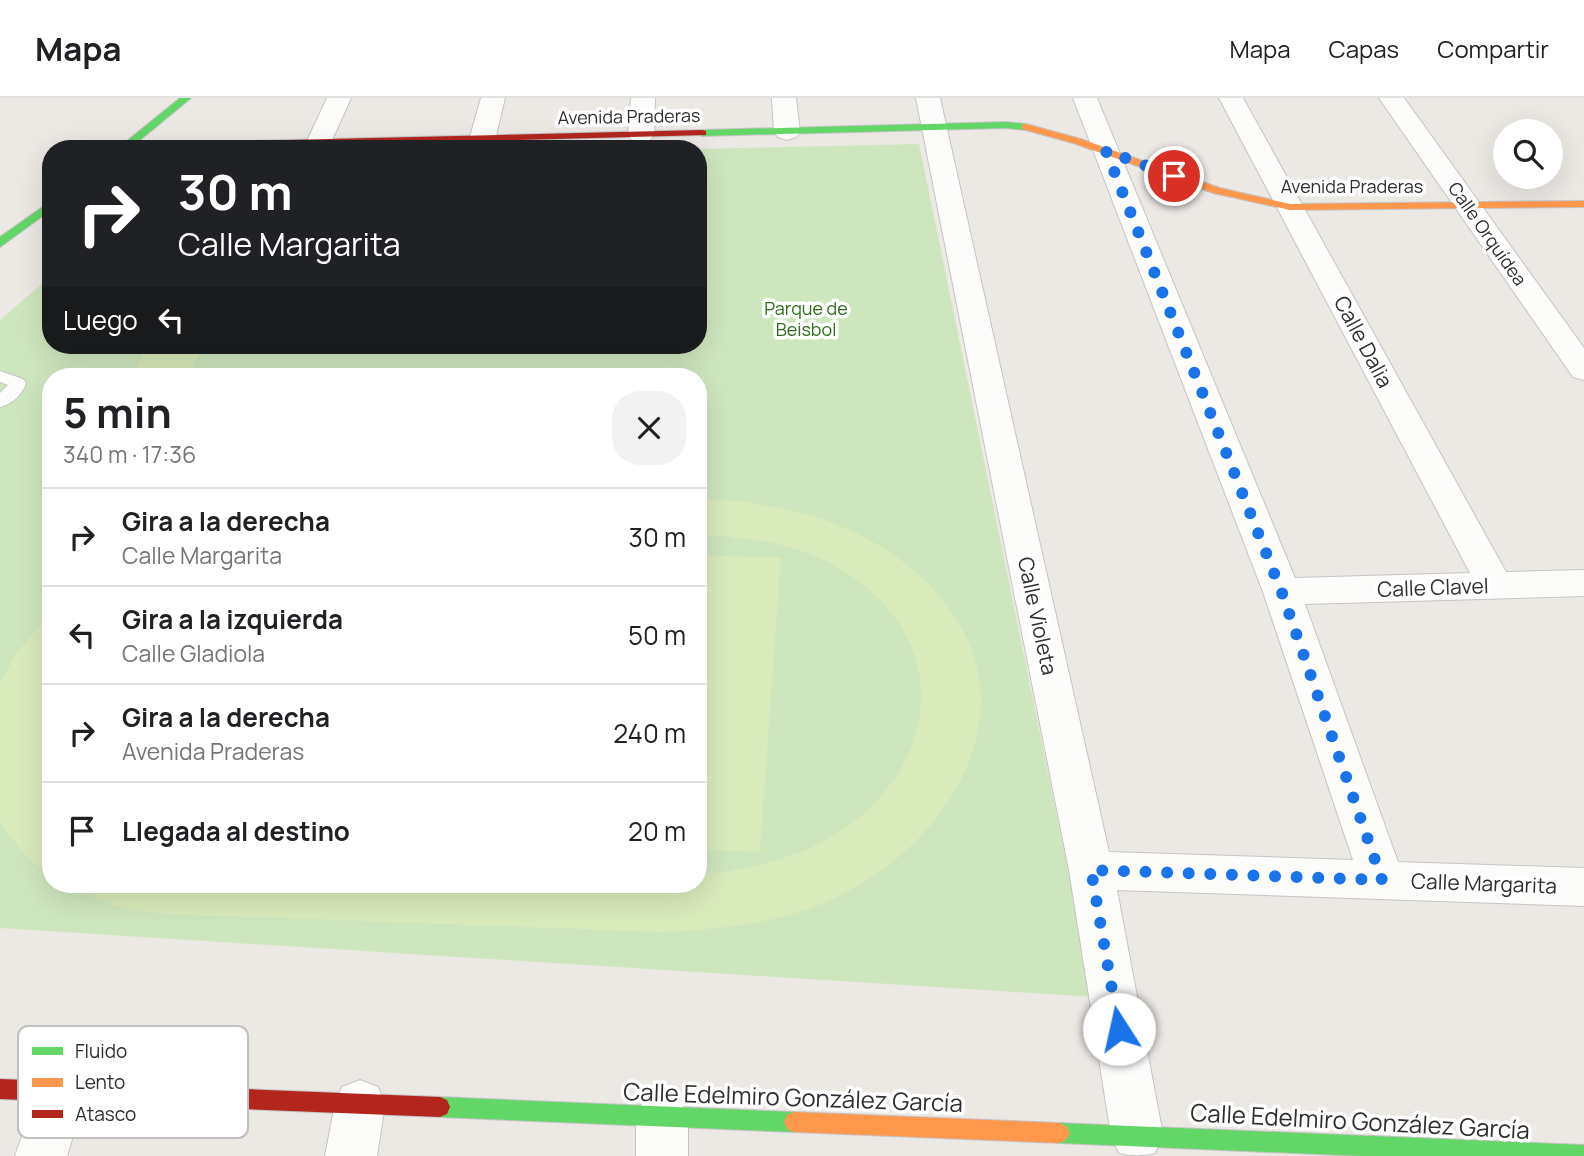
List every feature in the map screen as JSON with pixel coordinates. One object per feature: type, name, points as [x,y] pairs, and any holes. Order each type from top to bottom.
[{"type":"street","points":[[133,140],[186,98]]},
{"type":"street","points":[[321,140],[339,98]]},
{"type":"street","points":[[482,139],[493,98]]},
{"type":"street","points":[[641,135],[643,98]]},
{"type":"street","points":[[784,98],[787,132]]},
{"type":"street","points":[[1085,98],[1282,593],[1382,880]]},
{"type":"street","name":"Calle Dalia","points":[[1231,98],[1495,586]]},
{"type":"street","name":"Calle Orquídea","points":[[1391,98],[1584,370]]},
{"type":"street","name":"Avenida Praderas","points":[[449,140],[787,132],[930,112],[1055,133],[1219,193],[1290,207],[1584,204]]},
{"type":"street","name":"Calle Violeta","points":[[930,112],[1091,870],[1137,1135]]},
{"type":"street","points":[[0,243],[42,211]]},
{"type":"street","name":"Calle Clavel","points":[[1282,593],[1584,583]]},
{"type":"street","name":"Calle Margarita","points":[[1091,870],[1584,887]]},
{"type":"street","name":"Calle Edelmiro González García","points":[[0,1089],[18,1090]]},
{"type":"street","name":"Calle Edelmiro González García","points":[[248,1100],[360,1104],[662,1136],[1137,1135],[1584,1155]]},
{"type":"street","points":[[351,1156],[360,1104]]},
{"type":"street","points":[[41,1156],[47,1138]]},
{"type":"lane","points":[[0,376],[17,383],[16,388],[0,402]]},
{"type":"green space","name":"Parque de Beisbol","points":[[919,144],[1094,997],[0,928],[0,320],[42,284],[42,354],[707,354],[707,149]]},
{"type":"green space","points":[[143,354],[199,354],[193,368],[137,368]]},
{"type":"green space","points":[[707,500],[759,504],[789,510],[818,518],[874,542],[923,579],[960,625],[978,673],[979,721],[966,768],[941,812],[906,851],[863,883],[814,907],[777,918],[720,928],[663,932],[169,914],[125,909],[85,893],[707,893],[707,874],[758,865],[788,857],[816,845],[855,821],[886,790],[908,756],[919,718],[920,680],[909,642],[886,607],[850,575],[833,564],[796,549],[738,538],[707,536]]},
{"type":"green space","points":[[707,555],[781,558],[760,852],[707,849]]},
{"type":"green space","points":[[42,623],[42,870],[28,858],[0,823],[0,683],[16,654]]},
{"type":"traffic: fast","points":[[133,140],[186,98]]},
{"type":"traffic: fast","points":[[702,133],[1006,125],[1026,127]]},
{"type":"traffic: fast","points":[[0,243],[42,211]]},
{"type":"traffic: fast","points":[[440,1107],[794,1122]]},
{"type":"traffic: fast","points":[[1059,1133],[1584,1155]]},
{"type":"traffic: slow","points":[[1026,127],[1077,141],[1217,191],[1290,207],[1584,204]]},
{"type":"traffic: slow","points":[[794,1122],[1059,1133]]},
{"type":"traffic: jam","points":[[413,140],[702,133]]},
{"type":"traffic: jam","points":[[0,1089],[18,1090]]},
{"type":"traffic: jam","points":[[248,1099],[440,1107]]},
{"type":"route","points":[[1119,1029],[1091,870],[1382,880],[1282,593],[1106,151],[1174,176]]}]
